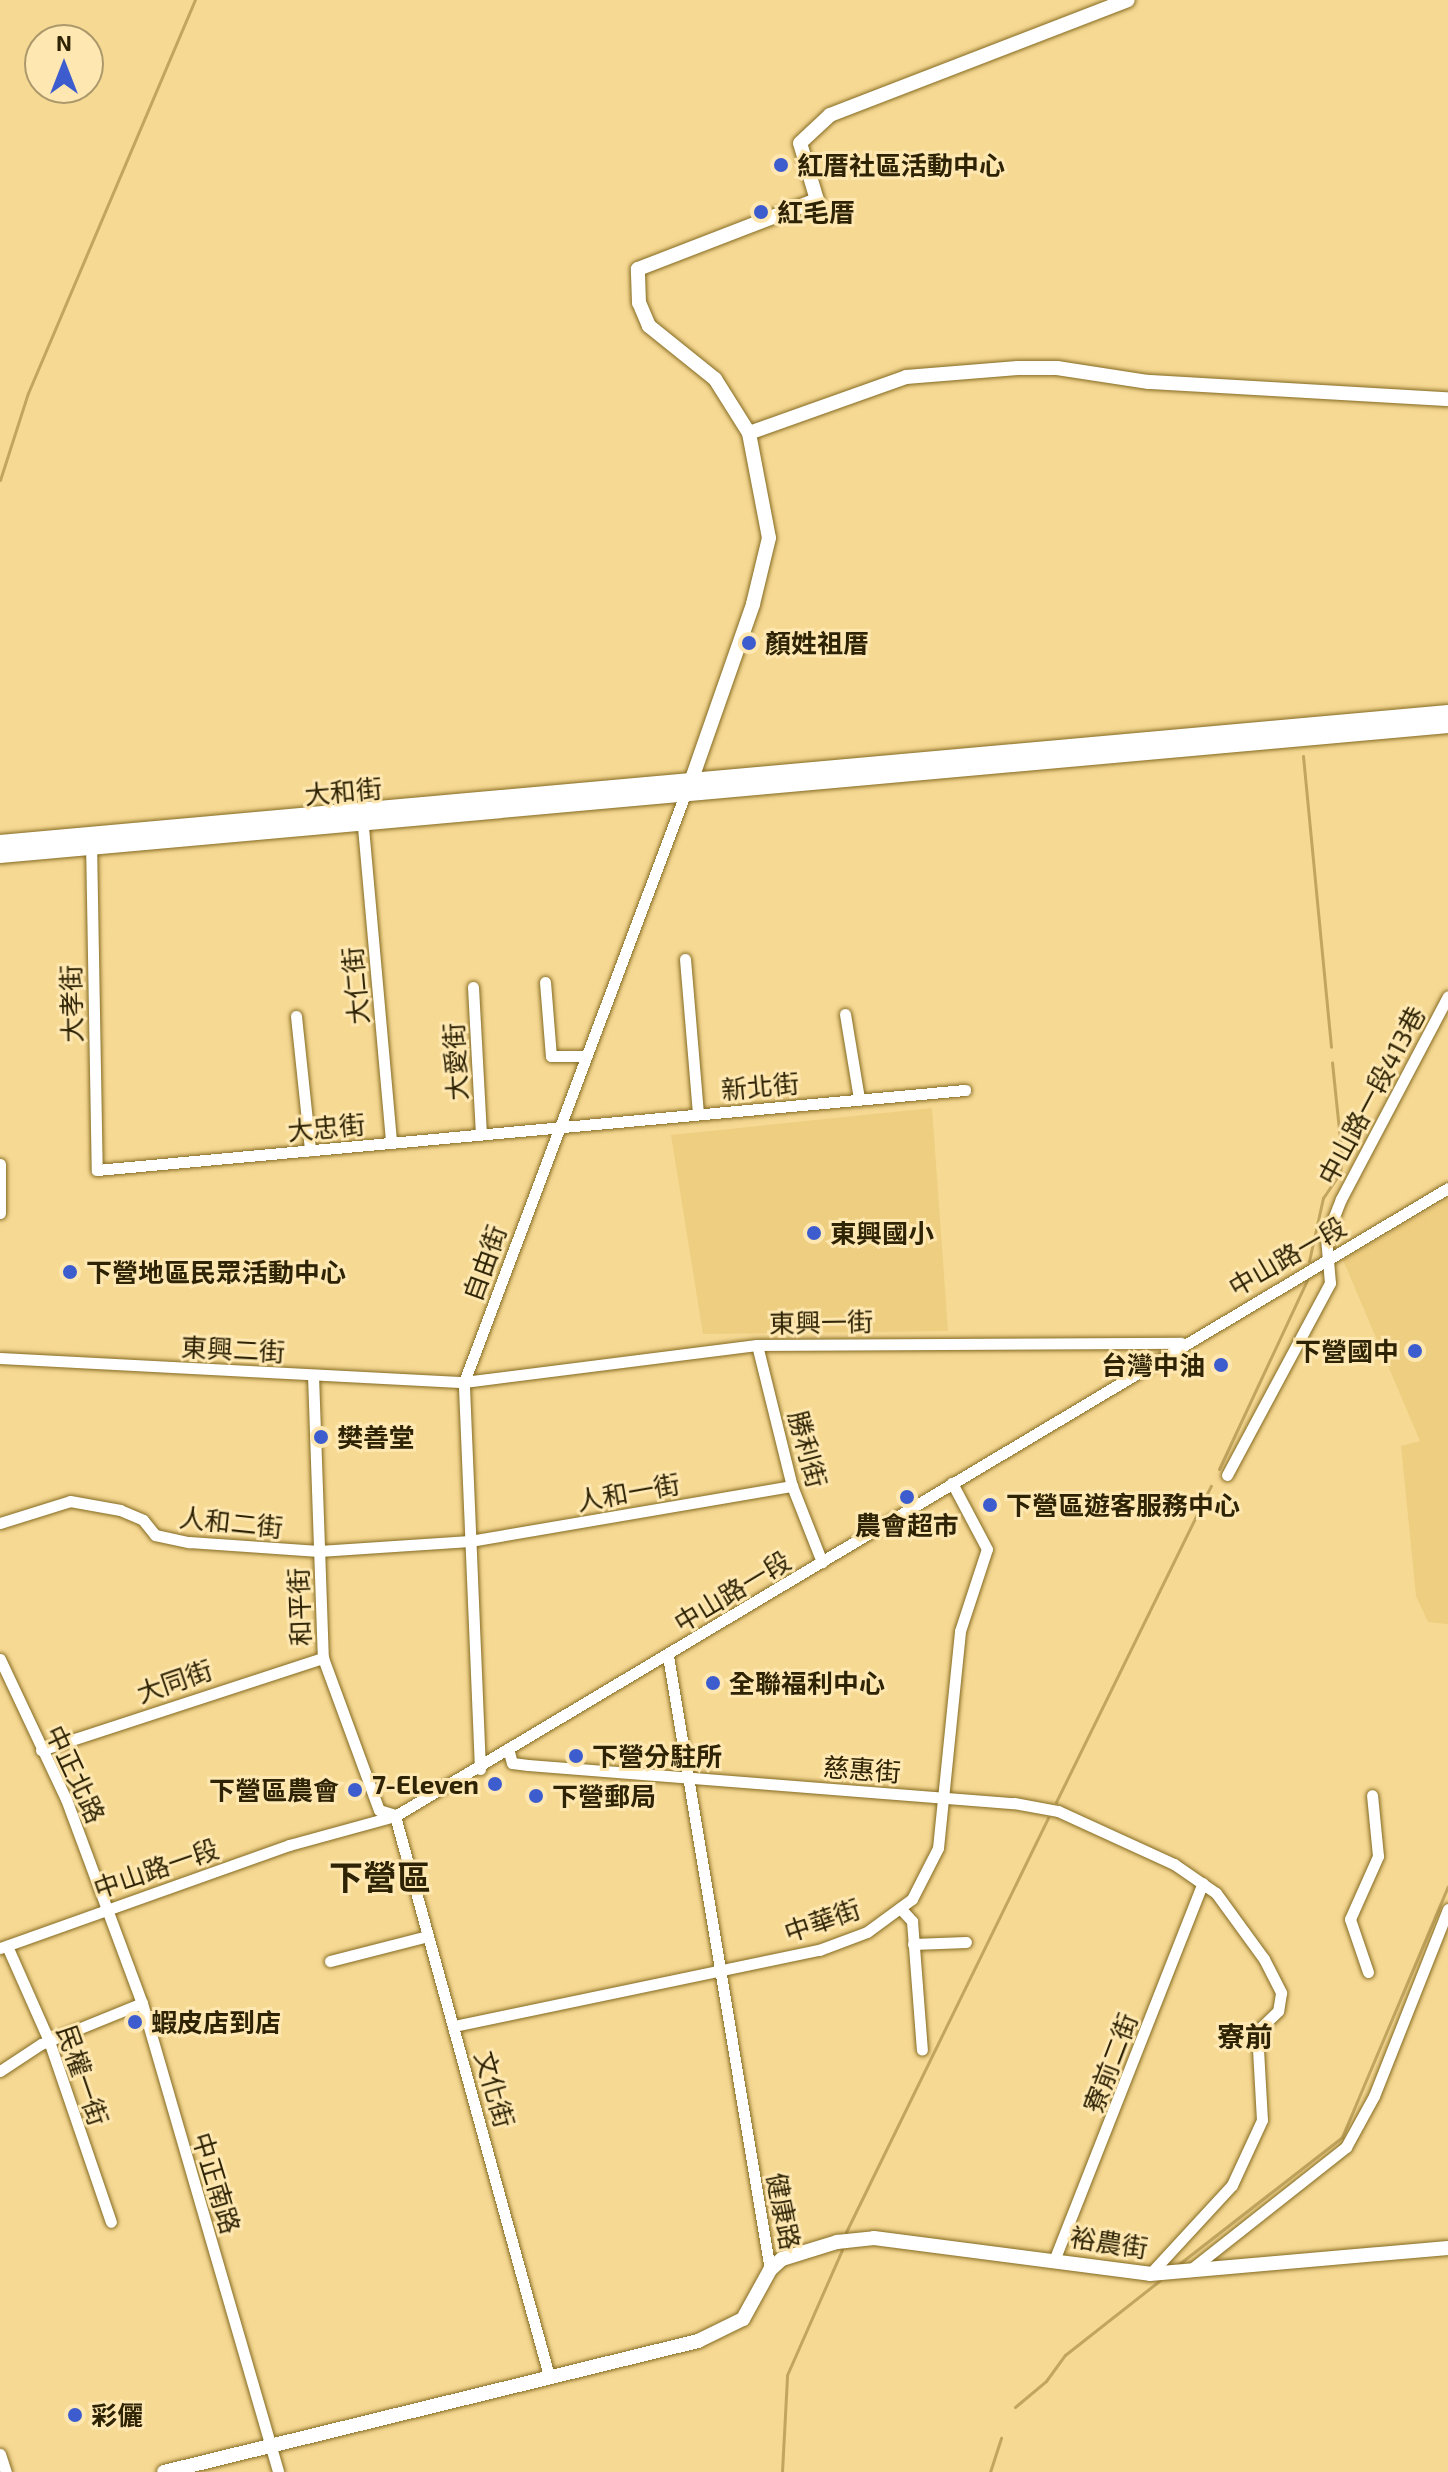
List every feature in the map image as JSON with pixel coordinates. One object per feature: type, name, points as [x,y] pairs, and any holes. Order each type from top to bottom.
[{"type":"main road","points":[[688,790],[1448,713]]},
{"type":"main road","points":[[688,790],[1448,725]]},
{"type":"main road","name":"大和街","points":[[0,843],[91,842],[363,827],[688,790]]},
{"type":"main road","name":"大和街","points":[[0,855],[91,842],[688,790]]},
{"type":"street","points":[[688,790],[769,552],[749,433],[715,379],[649,326],[639,303],[638,269],[817,200],[800,143],[830,115],[1128,0]]},
{"type":"street","points":[[749,433],[906,377],[1018,368],[1057,368],[1149,382],[1448,399]]},
{"type":"street","name":"自由街","points":[[480,1769],[464,1382],[688,790]]},
{"type":"street","name":"大仁街","points":[[363,827],[391,1142]]},
{"type":"street","name":"大孝街","points":[[91,842],[97,1170]]},
{"type":"street","points":[[685,959],[698,1113]]},
{"type":"street","points":[[545,982],[551,1056],[585,1056]]},
{"type":"street","name":"大愛街","points":[[473,987],[481,1133]]},
{"type":"street","name":"中山路一段413巷","points":[[1227,1475],[1330,1283],[1326,1237],[1341,1199],[1448,996]]},
{"type":"street","points":[[845,1014],[859,1099]]},
{"type":"street","points":[[296,1016],[310,1150]]},
{"type":"street","name":"新北街","points":[[559,1126],[965,1090]]},
{"type":"street","name":"大忠街","points":[[97,1170],[559,1126]]},
{"type":"street","points":[[0,1164],[0,1213]]},
{"type":"street","name":"中山路一段","points":[[3,1947],[289,1845],[395,1816],[509,1752],[1182,1343],[1448,1188]]},
{"type":"street","name":"東興一街","points":[[464,1382],[757,1345],[1182,1343]]},
{"type":"street","name":"勝利街","points":[[757,1345],[792,1486],[822,1562]]},
{"type":"street","name":"東興二街","points":[[0,1358],[464,1382]]},
{"type":"street","name":"和平街","points":[[313,1375],[323,1658],[379,1810],[395,1816]]},
{"type":"street","name":"中華街","points":[[454,2026],[724,1967],[819,1950],[867,1932],[912,1899],[938,1848],[946,1797],[961,1625],[987,1549],[952,1483]]},
{"type":"street","name":"人和一街","points":[[470,1541],[792,1486]]},
{"type":"street","name":"人和二街","points":[[0,1523],[70,1501],[120,1510],[143,1520],[155,1535],[189,1542],[319,1551],[470,1541]]},
{"type":"street","name":"健康路","points":[[164,2472],[673,2348],[734,2326],[751,2309],[770,2270],[724,1967],[668,1656]]},
{"type":"street","name":"大同街","points":[[41,1750],[323,1658]]},
{"type":"street","name":"中正北路","points":[[0,1659],[108,1908]]},
{"type":"street","name":"慈惠街","points":[[509,1752],[512,1763],[1014,1803],[1069,1815],[1174,1864],[1203,1883],[1231,1910],[1281,1993],[1278,2011],[1257,2031],[1262,2098],[1254,2145],[1232,2185],[1150,2274]]},
{"type":"street","points":[[1368,1972],[1350,1919],[1378,1856],[1372,1795]]},
{"type":"street","name":"文化街","points":[[395,1816],[549,2376]]},
{"type":"street","name":"寮前二街","points":[[1055,2258],[1203,1883]]},
{"type":"street","name":"中正南路","points":[[108,1908],[142,2003],[278,2472]]},
{"type":"street","points":[[900,1908],[912,1921],[922,2050]]},
{"type":"street","points":[[1188,2271],[1346,2147],[1374,2096],[1448,1909]]},
{"type":"street","points":[[330,1961],[428,1936]]},
{"type":"street","points":[[913,1944],[966,1942]]},
{"type":"street","name":"民權一街","points":[[3,1947],[49,2041],[111,2222]]},
{"type":"street","points":[[0,2071],[49,2041],[142,2003]]},
{"type":"street","name":"裕農街","points":[[770,2270],[782,2259],[813,2249],[874,2238],[1055,2258],[1150,2274],[1448,2248]]},
{"type":"street","points":[[0,2454],[6,2472]]},
{"type":"shaded area","name":"東興國小","points":[[932,1108],[948,1331],[703,1334],[671,1135]]},
{"type":"shaded area","name":"下營國中","points":[[1448,1199],[1448,1624],[1428,1622],[1416,1596],[1401,1446],[1420,1441],[1343,1260]]},
{"type":"waterway","points":[[0,480],[28,393],[195,0]]},
{"type":"waterway","points":[[1303,756],[1331,1047]]},
{"type":"waterway","points":[[1309,1261],[1323,1198],[1340,1173],[1342,1159],[1332,1063]]},
{"type":"waterway","points":[[1219,1469],[1307,1280]]},
{"type":"waterway","points":[[1056,1802],[1211,1486]]},
{"type":"waterway","points":[[846,2232],[1048,1818]]},
{"type":"waterway","points":[[1179,2264],[1342,2137],[1448,1886]]},
{"type":"waterway","points":[[782,2472],[787,2375],[842,2250]]},
{"type":"waterway","points":[[1015,2407],[1046,2381],[1065,2355],[1159,2281]]},
{"type":"waterway","points":[[990,2472],[1001,2438]]},
{"type":"place","name":"紅厝社區活動中心","points":[[781,165]]},
{"type":"place","name":"紅毛厝","points":[[761,212]]},
{"type":"place","name":"顏姓祖厝","points":[[749,643]]},
{"type":"place","name":"東興國小","points":[[814,1233]]},
{"type":"place","name":"下營地區民眾活動中心","points":[[70,1272]]},
{"type":"place","name":"下營國中","points":[[1415,1351]]},
{"type":"place","name":"台灣中油","points":[[1221,1365]]},
{"type":"place","name":"樊善堂","points":[[321,1437]]},
{"type":"place","name":"農會超市","points":[[907,1497]]},
{"type":"place","name":"下營區遊客服務中心","points":[[990,1505]]},
{"type":"place","name":"全聯福利中心","points":[[713,1683]]},
{"type":"place","name":"下營分駐所","points":[[576,1756]]},
{"type":"place","name":"7-Eleven","points":[[495,1784]]},
{"type":"place","name":"下營區農會","points":[[355,1790]]},
{"type":"place","name":"下營郵局","points":[[536,1796]]},
{"type":"place","name":"蝦皮店到店","points":[[135,2022]]},
{"type":"place","name":"彩儷","points":[[75,2415]]},
{"type":"district","name":"下營區","points":[[380,1877]]},
{"type":"district","name":"寮前","points":[[1245,2036]]}]
